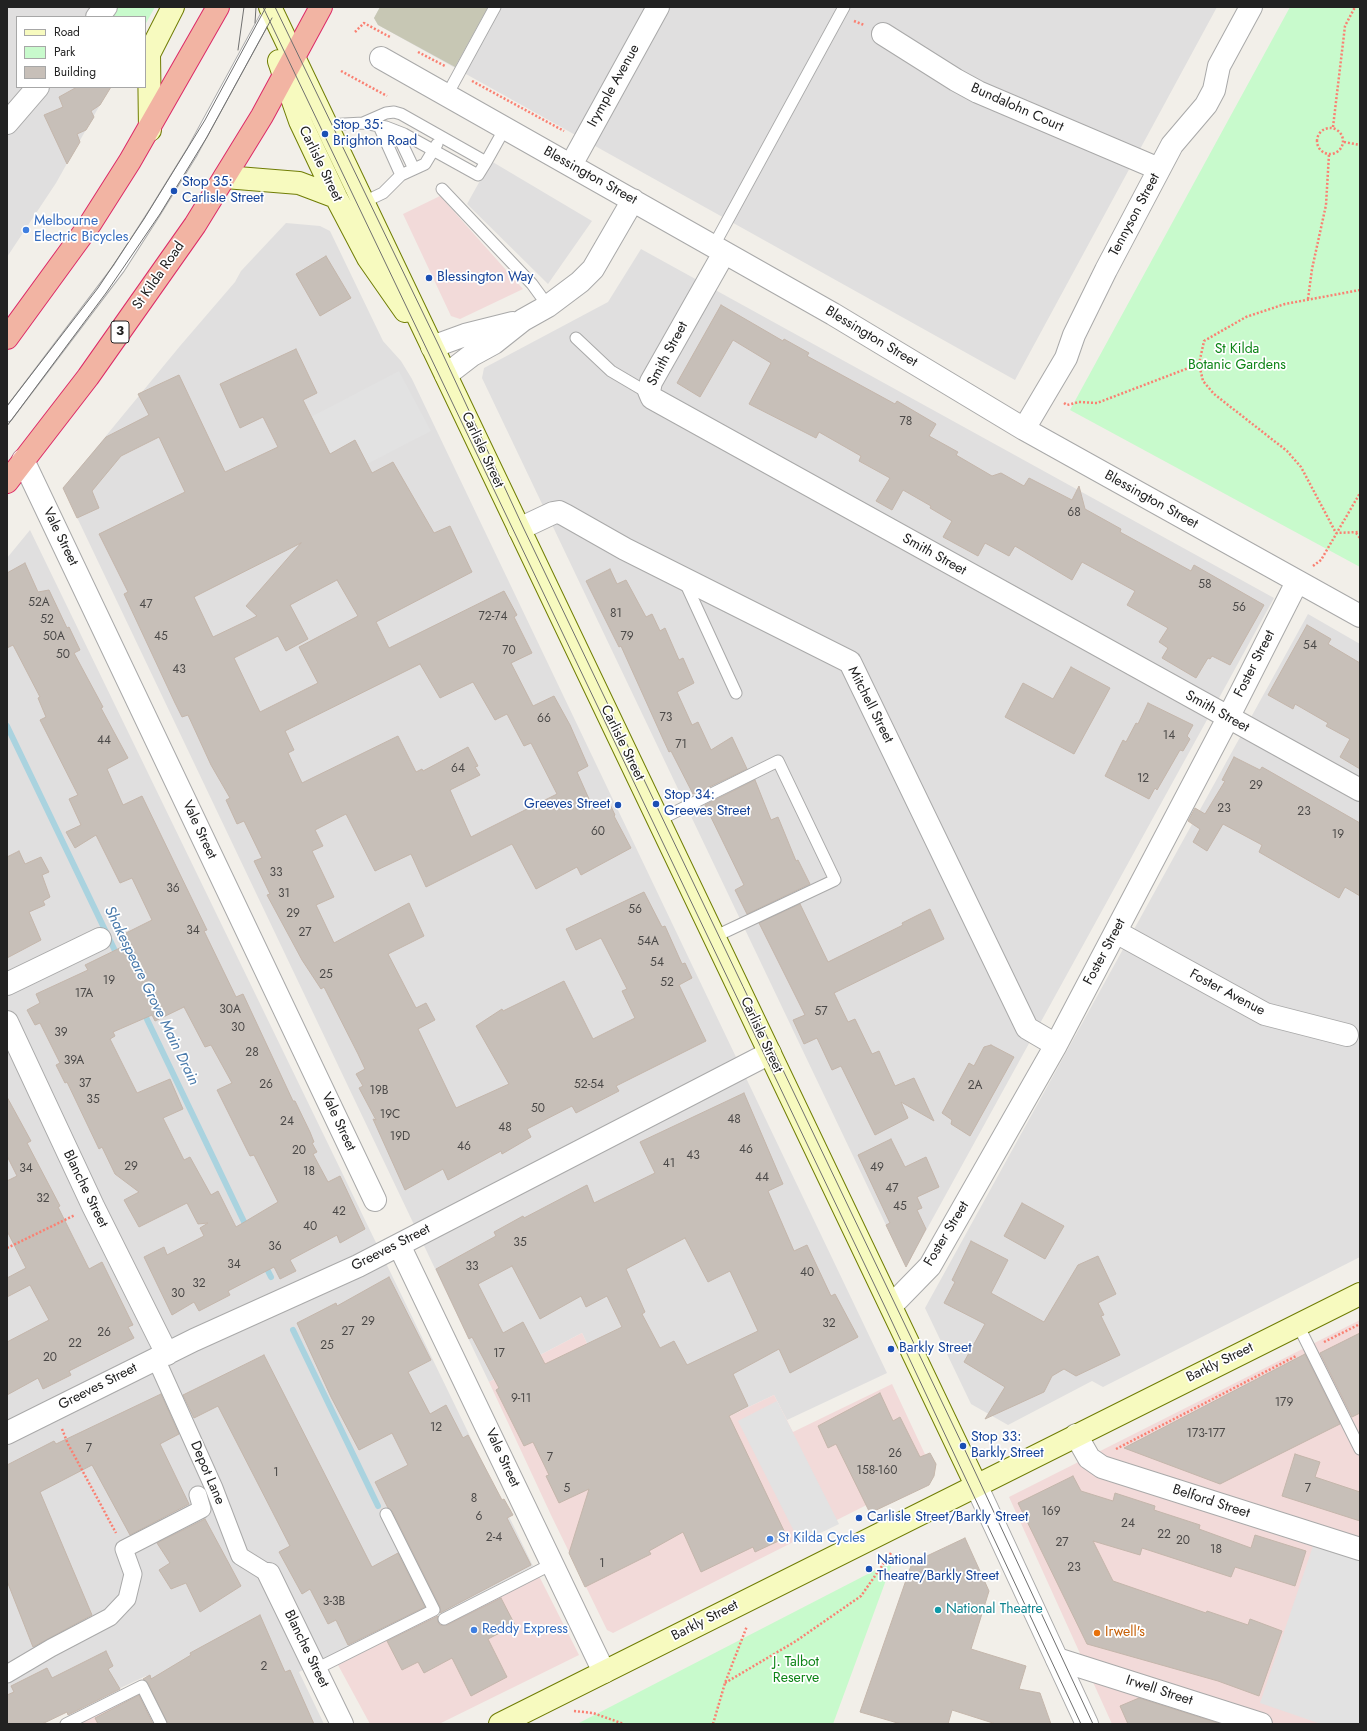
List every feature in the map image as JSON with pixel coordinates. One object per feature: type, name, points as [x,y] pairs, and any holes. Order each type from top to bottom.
[{"type":"highway","points":[[9,330],[90,224],[150,130],[218,7]]},
{"type":"highway","name":"3","points":[[289,67],[321,7]]},
{"type":"highway","name":"St Kilda Road","points":[[7,482],[88,377],[195,225],[225,177],[289,67]]},
{"type":"main road","points":[[150,130],[149,54],[174,7]]},
{"type":"main road","name":"Carlisle Street","points":[[267,10],[289,67],[300,121],[336,197],[377,274],[432,347]]},
{"type":"main road","name":"Carlisle Street","points":[[289,67],[326,126],[364,202],[976,1485]]},
{"type":"main road","points":[[225,177],[299,183],[336,197]]},
{"type":"main road","name":"Barkly Street","points":[[500,1724],[1360,1294]]},
{"type":"street","points":[[98,16],[106,7]]},
{"type":"street","name":"Irymple Avenue","points":[[571,165],[658,7]]},
{"type":"street","name":"Tennyson Street","points":[[1024,429],[1066,358],[1074,335],[1093,296],[1159,169],[1179,135],[1206,105],[1214,90],[1219,66],[1251,7]]},
{"type":"street","name":"Bundalohn Court","points":[[883,34],[956,80],[978,92],[1159,169]]},
{"type":"street","name":"Blessington Street","points":[[381,58],[633,200],[718,250],[834,314],[1024,429],[1360,616]]},
{"type":"street","points":[[7,123],[37,88]]},
{"type":"street","points":[[446,375],[472,355],[494,343],[523,320],[548,306],[568,292],[593,269],[633,200]]},
{"type":"street","name":"Smith Street","points":[[718,250],[651,382],[649,391],[652,398],[1360,790]]},
{"type":"street","points":[[432,347],[465,335],[523,320]]},
{"type":"street","name":"Vale Street","points":[[23,460],[375,1200]]},
{"type":"street","name":"Mitchell Street","points":[[519,529],[553,513],[559,512],[682,578],[850,662],[1027,1028],[1056,1044]]},
{"type":"street","name":"Foster Street","points":[[891,1306],[930,1266],[1056,1044],[1228,718],[1297,582]]},
{"type":"street","name":"Foster Avenue","points":[[1116,932],[1265,1014],[1346,1035]]},
{"type":"street","points":[[7,984],[100,939]]},
{"type":"street","name":"Blanche Street","points":[[7,1022],[162,1356]]},
{"type":"street","name":"Greeves Street","points":[[7,1434],[162,1356],[400,1245],[770,1054]]},
{"type":"street","name":"Vale Street","points":[[400,1245],[604,1672]]},
{"type":"street","name":"Depot Lane","points":[[162,1356],[240,1556],[269,1574]]},
{"type":"street","points":[[1076,1435],[1092,1461]]},
{"type":"street","name":"Belford Street","points":[[1092,1461],[1102,1467],[1360,1550]]},
{"type":"street","name":"Carlisle Street","points":[[976,1485],[1087,1724]]},
{"type":"street","points":[[7,1674],[51,1648],[110,1617],[128,1598],[133,1574],[124,1549],[202,1509],[198,1495]]},
{"type":"street","name":"Blanche Street","points":[[269,1574],[342,1724]]},
{"type":"street","name":"Irwell Street","points":[[1057,1659],[1261,1724]]},
{"type":"lane","points":[[447,95],[495,7]]},
{"type":"lane","points":[[7,416],[119,268],[155,212],[192,152],[267,10]]},
{"type":"lane","points":[[718,250],[842,11]]},
{"type":"lane","points":[[363,123],[386,113],[394,112],[441,136],[486,162]]},
{"type":"lane","points":[[326,126],[363,123],[386,127],[433,150],[478,175],[505,128]]},
{"type":"lane","points":[[379,126],[401,175]]},
{"type":"lane","points":[[396,131],[414,169]]},
{"type":"lane","points":[[364,202],[383,193],[401,175],[425,164],[441,136]]},
{"type":"lane","points":[[442,189],[532,284],[548,306]]},
{"type":"lane","points":[[576,338],[611,371],[650,394]]},
{"type":"lane","points":[[682,578],[736,693]]},
{"type":"lane","points":[[659,820],[778,761],[835,880],[714,937]]},
{"type":"lane","points":[[1298,1325],[1360,1449]]},
{"type":"lane","points":[[316,1669],[434,1610],[386,1514]]},
{"type":"lane","points":[[444,1619],[552,1564]]},
{"type":"lane","points":[[66,1724],[142,1686],[161,1724]]},
{"type":"path","points":[[1333,128],[1345,26],[1355,7]]},
{"type":"path","points":[[842,11],[883,34]]},
{"type":"path","points":[[1326,128],[1333,128],[1342,133],[1344,142],[1341,150],[1329,154],[1321,150],[1317,138],[1322,130],[1326,128]]},
{"type":"path","points":[[1344,142],[1360,145]]},
{"type":"path","points":[[1308,299],[1312,269],[1326,205],[1329,154]]},
{"type":"path","points":[[1336,533],[1302,467],[1288,451],[1214,394],[1203,381],[1199,364],[1204,341],[1246,317],[1308,299],[1340,295],[1360,290]]},
{"type":"path","points":[[1049,386],[1058,398],[1067,405],[1079,402],[1097,403],[1199,364]]},
{"type":"path","points":[[1297,582],[1321,560],[1360,492]]},
{"type":"path","points":[[1336,533],[1360,532]]},
{"type":"path","points":[[1356,533],[1360,538]]},
{"type":"path","points":[[7,1248],[93,1206]]},
{"type":"path","points":[[1092,1461],[1360,1324]]},
{"type":"path","points":[[54,1410],[68,1444],[124,1549]]},
{"type":"path","points":[[725,1683],[796,1641],[861,1596],[892,1552]]},
{"type":"path","points":[[713,1724],[725,1683],[760,1594]]},
{"type":"path","points":[[570,1711],[593,1713],[624,1724]]},
{"type":"shaded area","points":[[7,7],[101,7],[106,16],[16,16],[16,88],[109,88],[56,183],[7,257]]},
{"type":"shaded area","points":[[380,7],[1217,7],[1015,380],[378,25],[374,18]]},
{"type":"shaded area","points":[[380,7],[488,7],[455,67],[378,25],[374,18]]},
{"type":"shaded area","points":[[491,161],[592,221],[548,284],[467,204]]},
{"type":"shaded area","points":[[440,196],[523,289],[460,319],[451,316],[403,214]]},
{"type":"shaded area","points":[[286,223],[320,226],[330,231],[383,341],[401,361],[412,379],[887,1373],[787,1420],[774,1395],[694,1433],[635,1443],[582,1333],[489,1382],[63,488],[235,282],[241,271]]},
{"type":"shaded area","points":[[641,249],[1274,598],[906,1267],[482,378],[484,368],[608,302]]},
{"type":"shaded area","points":[[399,371],[431,431],[367,464],[355,440],[330,454],[311,417]]},
{"type":"shaded area","points":[[30,530],[533,1566],[441,1614],[435,1604],[299,1672],[324,1724],[169,1724],[146,1676],[67,1713],[7,1724],[7,558]]},
{"type":"shaded area","points":[[1308,614],[1360,644],[1360,1257],[1103,1387],[1092,1381],[1008,1425],[971,1404],[925,1308]]},
{"type":"shaded area","points":[[1360,1320],[1360,1724],[1112,1724],[1009,1497]]},
{"type":"shaded area","points":[[582,1333],[635,1443],[694,1433],[774,1395],[793,1432],[892,1384],[931,1467],[928,1474],[613,1633],[607,1630],[489,1382]]},
{"type":"shaded area","points":[[777,1401],[839,1524],[800,1543],[738,1421]]},
{"type":"shaded area","points":[[1314,1543],[1360,1559],[1360,1724],[1321,1724],[1260,1703]]},
{"type":"shaded area","points":[[539,1576],[579,1655],[439,1724],[370,1724],[338,1665],[437,1615],[443,1625]]},
{"type":"shaded area","points":[[140,1694],[155,1724],[79,1724]]},
{"type":"green space","points":[[101,7],[155,7],[146,23],[146,16],[106,16]]},
{"type":"green space","name":"St Kilda Botanic Gardens","points":[[1290,7],[1360,7],[1360,567],[1070,410]]},
{"type":"green space","name":"J. Talbot Reserve","points":[[893,1561],[833,1724],[577,1724]]},
{"type":"building","points":[[75,88],[110,88],[100,105],[91,111],[94,117],[86,130],[77,134],[80,142],[67,164],[44,115],[63,107],[59,97]]},
{"type":"building","points":[[326,256],[351,298],[320,316],[296,274]]},
{"type":"building","points":[[721,305],[783,341],[784,339],[809,353],[807,356],[895,404],[897,401],[936,424],[929,436],[958,452],[956,455],[992,476],[1001,473],[1024,486],[1029,478],[1072,500],[1079,486],[1085,509],[1121,529],[1120,532],[1191,571],[1194,565],[1264,605],[1230,665],[1212,656],[1210,659],[1208,658],[1196,678],[1162,658],[1168,648],[1159,642],[1168,628],[1127,605],[1135,591],[1082,562],[1072,580],[1015,546],[1009,556],[985,543],[978,556],[943,537],[952,521],[930,508],[931,506],[903,490],[892,510],[876,501],[890,478],[859,461],[861,456],[819,432],[816,438],[749,404],[771,363],[733,340],[700,397],[677,383]]},
{"type":"building","points":[[296,349],[317,393],[303,400],[330,454],[355,440],[372,473],[393,462],[434,533],[450,526],[472,572],[376,622],[389,648],[504,591],[517,615],[514,617],[532,653],[511,663],[533,706],[554,696],[570,725],[588,766],[577,772],[593,808],[608,800],[615,815],[614,816],[631,848],[581,875],[577,867],[536,889],[512,844],[426,887],[411,854],[375,871],[346,814],[315,830],[323,846],[312,851],[334,897],[316,905],[334,943],[409,903],[424,936],[388,954],[416,1008],[426,1003],[435,1020],[418,1029],[456,1108],[509,1084],[476,1026],[502,1009],[503,1011],[564,981],[593,1039],[635,1018],[622,991],[627,989],[601,938],[576,950],[566,929],[644,892],[662,927],[665,926],[682,964],[685,963],[692,978],[679,985],[706,1041],[616,1086],[619,1091],[576,1113],[572,1106],[527,1129],[531,1137],[502,1154],[501,1151],[448,1180],[443,1169],[405,1190],[373,1119],[376,1120],[359,1088],[363,1086],[356,1074],[365,1069],[324,987],[321,989],[302,960],[267,895],[270,894],[254,861],[262,858],[244,821],[237,824],[226,800],[230,798],[211,765],[188,715],[182,717],[124,594],[128,592],[99,534],[185,492],[159,437],[121,456],[92,491],[99,508],[77,518],[63,488],[106,437],[149,415],[138,394],[179,375],[225,472],[278,447],[263,417],[240,428],[220,384]],"holes":[[[301,543],[246,606],[257,616],[213,637],[194,597]],[[337,580],[358,616],[299,647],[318,683],[260,712],[234,658],[278,636],[286,651],[308,639],[290,605]],[[420,664],[440,698],[473,682],[495,720],[507,714],[524,746],[531,743],[557,794],[471,837],[450,790],[480,775],[475,767],[478,766],[468,747],[423,771],[422,769],[416,772],[398,736],[302,783],[288,753],[294,750],[285,731]]]},
{"type":"building","points":[[25,563],[38,592],[49,590],[67,628],[69,627],[80,650],[74,653],[128,758],[107,769],[123,805],[142,796],[207,930],[204,931],[236,997],[243,994],[293,1101],[295,1101],[310,1132],[314,1142],[312,1143],[317,1152],[313,1154],[328,1182],[340,1176],[365,1229],[340,1243],[337,1235],[290,1260],[296,1271],[280,1279],[274,1267],[228,1291],[230,1295],[199,1311],[194,1302],[172,1315],[144,1257],[164,1247],[167,1255],[204,1236],[200,1228],[208,1223],[198,1224],[187,1203],[139,1227],[124,1200],[139,1192],[115,1174],[102,1147],[99,1149],[67,1082],[65,1083],[56,1065],[60,1063],[40,1023],[35,1025],[27,1010],[40,1003],[36,994],[88,970],[85,965],[128,944],[124,934],[152,920],[132,878],[120,883],[96,835],[75,848],[66,832],[81,825],[69,799],[78,795],[40,720],[46,717],[38,698],[40,697],[13,645],[7,648],[7,573]],"holes":[[[184,1007],[205,1047],[211,1045],[232,1083],[217,1090],[250,1156],[254,1155],[278,1202],[236,1227],[218,1191],[211,1195],[190,1157],[184,1160],[163,1118],[183,1109],[170,1079],[137,1093],[110,1039],[115,1036],[113,1032],[152,1015],[155,1021]]]},
{"type":"building","points":[[610,569],[617,584],[626,580],[646,617],[652,614],[660,631],[665,628],[679,660],[683,658],[694,683],[677,692],[692,725],[698,722],[711,750],[732,737],[747,769],[693,794],[671,751],[669,752],[621,646],[619,647],[586,581]]},
{"type":"building","points":[[1307,625],[1331,639],[1328,644],[1360,663],[1360,769],[1340,757],[1350,739],[1326,726],[1328,723],[1295,704],[1293,709],[1268,695]]},
{"type":"building","points":[[1071,667],[1110,688],[1074,754],[1005,717],[1023,683],[1053,699]]},
{"type":"building","points":[[1148,703],[1193,725],[1187,736],[1190,739],[1183,751],[1180,750],[1157,790],[1155,788],[1149,799],[1105,776],[1123,740],[1126,742],[1136,723],[1138,724]]},
{"type":"building","points":[[1234,757],[1260,770],[1262,767],[1360,823],[1360,896],[1345,887],[1339,898],[1259,852],[1262,845],[1223,824],[1207,851],[1193,842],[1200,829],[1188,821],[1195,808],[1205,814],[1225,781],[1222,780]]},
{"type":"building","points":[[755,780],[771,820],[778,817],[796,861],[798,860],[810,884],[747,914],[735,890],[744,885],[705,805]]},
{"type":"building","points":[[19,851],[25,864],[41,857],[49,872],[42,875],[50,897],[43,901],[45,905],[29,912],[41,940],[7,958],[7,857]]},
{"type":"building","points":[[800,904],[828,962],[903,925],[902,923],[930,909],[944,939],[834,993],[848,1022],[855,1019],[872,1054],[879,1051],[895,1086],[914,1078],[934,1121],[901,1102],[908,1118],[875,1135],[841,1066],[832,1070],[817,1038],[804,1044],[793,1020],[805,1015],[759,923]]},
{"type":"building","points":[[991,1045],[1014,1057],[970,1136],[951,1124],[952,1120],[942,1113],[969,1063],[974,1066],[984,1047]]},
{"type":"building","points":[[744,1093],[783,1184],[768,1191],[794,1251],[807,1245],[831,1296],[835,1294],[858,1337],[790,1373],[779,1349],[733,1374],[748,1406],[729,1416],[787,1537],[755,1552],[753,1547],[701,1572],[683,1532],[649,1551],[651,1554],[585,1587],[569,1553],[589,1489],[559,1503],[546,1476],[549,1475],[533,1442],[524,1446],[496,1390],[499,1388],[472,1337],[469,1339],[436,1269],[496,1236],[494,1232],[587,1185],[594,1203],[655,1173],[640,1142]],"holes":[[[685,1238],[708,1282],[730,1271],[758,1331],[687,1365],[674,1341],[660,1348],[642,1314],[645,1312],[626,1269]],[[512,1266],[540,1319],[581,1296],[586,1307],[607,1296],[622,1327],[545,1364],[523,1322],[503,1333],[478,1284]]]},
{"type":"building","points":[[7,1097],[31,1141],[27,1143],[60,1206],[58,1207],[89,1269],[102,1262],[133,1325],[128,1327],[134,1338],[69,1371],[71,1375],[43,1389],[38,1378],[7,1395],[7,1342],[49,1320],[30,1285],[7,1297],[7,1278],[26,1268],[7,1231],[7,1181],[17,1176],[7,1156]]},
{"type":"building","points":[[891,1139],[905,1167],[926,1157],[939,1187],[917,1197],[922,1208],[917,1210],[926,1229],[906,1267],[886,1225],[890,1223],[858,1155]]},
{"type":"building","points":[[1022,1203],[1064,1226],[1045,1259],[1004,1236]]},
{"type":"building","points":[[971,1241],[1008,1260],[991,1293],[1044,1322],[1078,1265],[1098,1256],[1116,1294],[1098,1303],[1104,1315],[1101,1316],[1120,1355],[1076,1376],[1064,1369],[1052,1376],[1044,1392],[985,1419],[1005,1387],[964,1362],[985,1324],[944,1303],[955,1282],[952,1280]]},
{"type":"building","points":[[389,1277],[431,1360],[408,1372],[430,1414],[446,1405],[463,1438],[468,1435],[502,1500],[504,1499],[513,1515],[507,1518],[531,1565],[440,1613],[440,1607],[392,1511],[388,1508],[375,1482],[408,1465],[392,1433],[359,1450],[331,1397],[297,1323],[336,1303],[337,1306]]},
{"type":"building","points":[[1360,1333],[1360,1413],[1352,1417],[1320,1353]]},
{"type":"building","points":[[1305,1354],[1340,1424],[1220,1484],[1124,1448]]},
{"type":"building","points":[[264,1355],[372,1567],[398,1553],[425,1607],[348,1645],[336,1620],[328,1624],[310,1589],[302,1594],[279,1552],[290,1546],[218,1406],[194,1418],[183,1395]]},
{"type":"building","points":[[880,1393],[893,1421],[900,1417],[920,1457],[930,1453],[936,1464],[934,1476],[929,1485],[870,1513],[836,1444],[828,1448],[818,1426]]},
{"type":"building","points":[[161,1394],[179,1434],[160,1444],[189,1504],[130,1535],[92,1465],[40,1492],[92,1615],[33,1647],[7,1581],[7,1465],[54,1441],[56,1444]]},
{"type":"building","points":[[1295,1454],[1320,1462],[1315,1477],[1360,1492],[1360,1521],[1282,1496]]},
{"type":"building","points":[[1073,1476],[1081,1491],[1113,1501],[1115,1493],[1155,1506],[1154,1510],[1200,1525],[1199,1529],[1251,1548],[1255,1535],[1306,1551],[1295,1586],[1235,1567],[1231,1577],[1142,1548],[1140,1555],[1093,1541],[1113,1581],[1206,1613],[1207,1611],[1248,1625],[1250,1619],[1282,1631],[1259,1696],[1218,1681],[1087,1644],[1018,1503]]},
{"type":"building","points":[[205,1519],[241,1586],[200,1612],[186,1583],[171,1589],[159,1570],[170,1563],[157,1543]]},
{"type":"building","points":[[965,1538],[989,1591],[971,1649],[1026,1666],[1019,1689],[1040,1693],[1051,1724],[996,1724],[952,1710],[948,1724],[901,1724],[860,1712],[912,1563]]},
{"type":"building","points":[[501,1598],[515,1625],[488,1639],[507,1677],[471,1696],[452,1658],[424,1673],[418,1662],[402,1670],[387,1641],[438,1616],[438,1622],[440,1625],[447,1625]]},
{"type":"building","points":[[260,1615],[285,1672],[290,1670],[314,1724],[168,1724],[148,1683],[143,1679],[150,1675],[151,1679],[191,1655],[190,1653]]},
{"type":"building","points":[[106,1651],[113,1666],[108,1669],[120,1689],[68,1715],[67,1712],[42,1724],[7,1724],[7,1695],[14,1692],[11,1686],[47,1668],[52,1678]]},
{"type":"building","points":[[139,1695],[153,1724],[98,1724],[95,1718]]},
{"type":"building","points":[[1139,1698],[1218,1723],[1128,1724],[1120,1706]]},
{"type":"waterway","name":"Shakespeare Grove Main Drain","points":[[7,726],[118,957]]},
{"type":"waterway","name":"Shakespeare Grove Main Drain","points":[[143,1011],[247,1228]]},
{"type":"waterway","name":"Shakespeare Grove Main Drain","points":[[264,1263],[271,1277]]},
{"type":"waterway","name":"Shakespeare Grove Main Drain","points":[[293,1330],[378,1506]]},
{"type":"tram line","points":[[238,50],[244,7]]},
{"type":"tram line","points":[[255,23],[256,7]]},
{"type":"tram line","points":[[263,7],[886,1309],[1081,1724]]},
{"type":"tram line","points":[[7,406],[98,288],[144,219],[205,120],[266,7]]},
{"type":"tram line","points":[[275,7],[439,346],[523,527],[963,1446],[1093,1724]]},
{"type":"tram line","points":[[7,426],[106,293],[160,214],[207,137],[272,18]]},
{"type":"place","name":"Stop 35: Brighton Road","points":[[325,134]]},
{"type":"place","name":"Stop 35: Carlisle Street","points":[[174,191]]},
{"type":"place","name":"Melbourne Electric Bicycles","points":[[26,230]]},
{"type":"place","name":"Blessington Way","points":[[429,278]]},
{"type":"place","name":"Stop 34: Greeves Street","points":[[656,804]]},
{"type":"place","name":"Greeves Street","points":[[618,805]]},
{"type":"place","name":"Barkly Street","points":[[891,1349]]},
{"type":"place","name":"Stop 33: Barkly Street","points":[[963,1446]]},
{"type":"place","name":"Carlisle Street/Barkly Street","points":[[859,1518]]},
{"type":"place","name":"St Kilda Cycles","points":[[770,1539]]},
{"type":"place","name":"National Theatre/Barkly Street","points":[[869,1569]]},
{"type":"place","name":"National Theatre","points":[[938,1610]]},
{"type":"place","name":"Reddy Express","points":[[474,1630]]},
{"type":"place","name":"Irwell's","points":[[1097,1633]]}]
